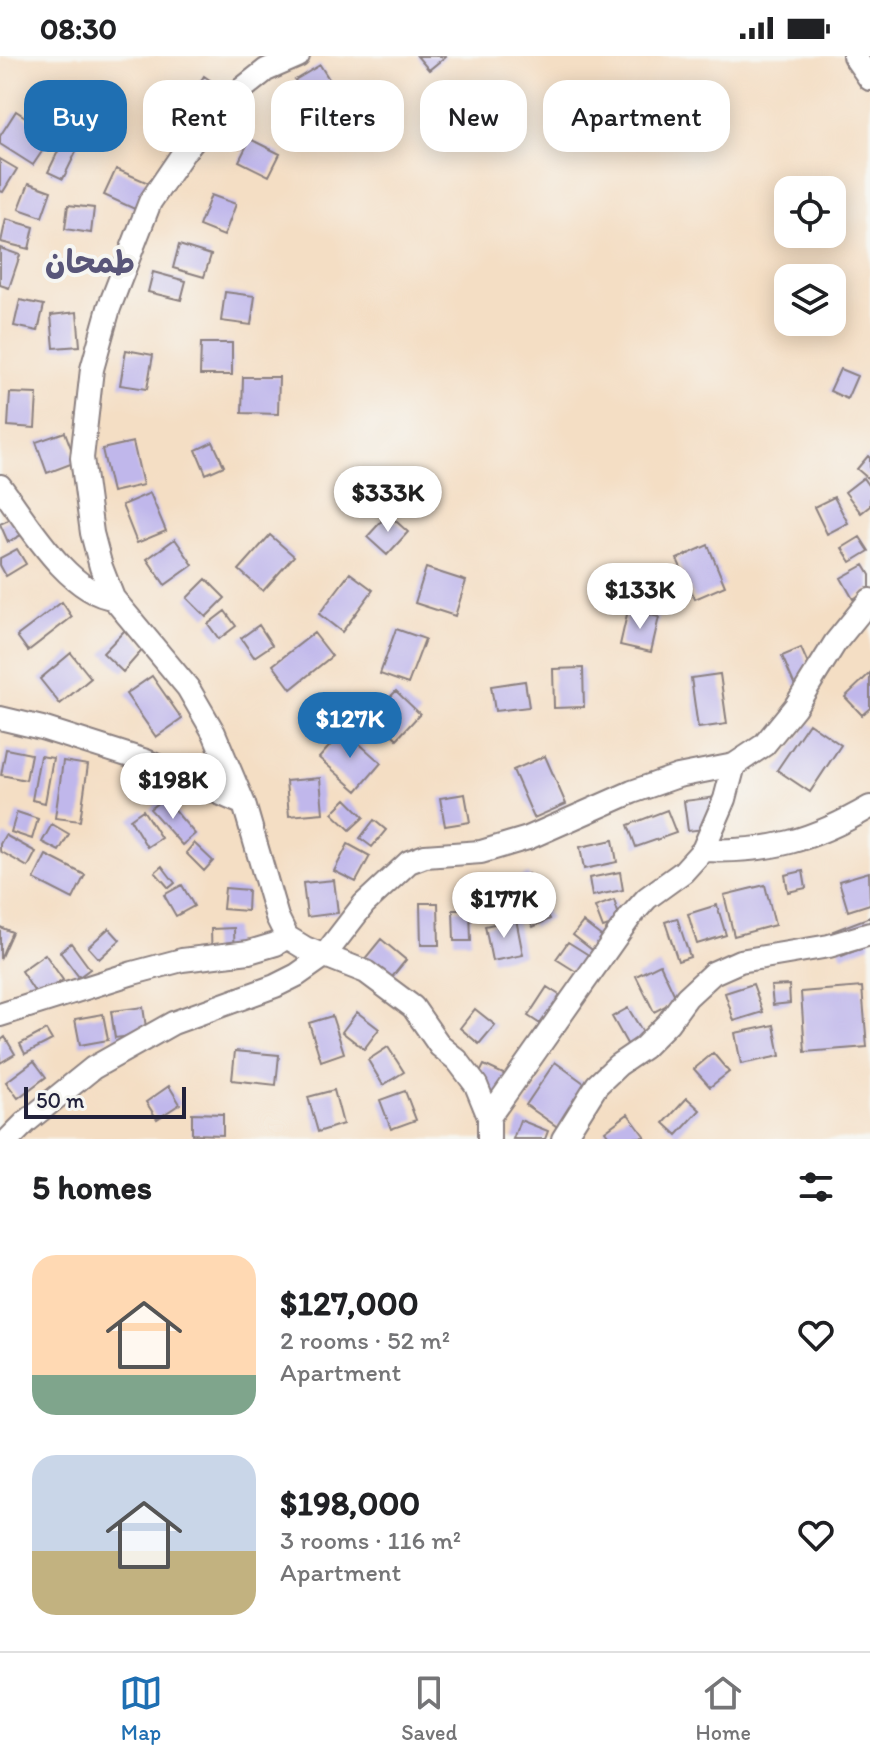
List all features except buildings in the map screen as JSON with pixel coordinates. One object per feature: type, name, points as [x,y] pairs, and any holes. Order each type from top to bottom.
[{"type":"street","points":[[298,56],[266,70],[227,101],[184,152],[150,202],[109,308],[92,369],[82,458],[92,533],[113,598],[188,688],[214,733],[244,804],[277,917],[287,937],[366,972],[413,1007],[440,1046],[457,1060],[476,1085],[489,1128]]},
{"type":"street","points":[[854,56],[870,79]]},
{"type":"street","points":[[0,486],[74,580],[98,597],[113,598]]},
{"type":"street","points":[[9,1139],[93,1068],[173,1023],[297,975],[324,956],[364,904],[409,862],[425,856],[481,852],[528,838],[666,780],[734,765],[764,745],[795,707],[835,643],[870,600]]},
{"type":"street","points":[[0,718],[146,761],[244,804]]},
{"type":"street","points":[[489,1128],[630,917],[647,898],[683,872],[703,850],[725,799],[734,765]]},
{"type":"street","points":[[703,850],[760,849],[798,841],[833,828],[870,807]]},
{"type":"street","points":[[563,1139],[597,1085],[618,1065],[643,1048],[668,1023],[687,997],[713,973],[740,961],[829,946],[870,934]]},
{"type":"street","points":[[0,1015],[182,960],[249,952],[276,944],[287,937]]},
{"type":"district","name":"طمحان","points":[[90,262]]}]
